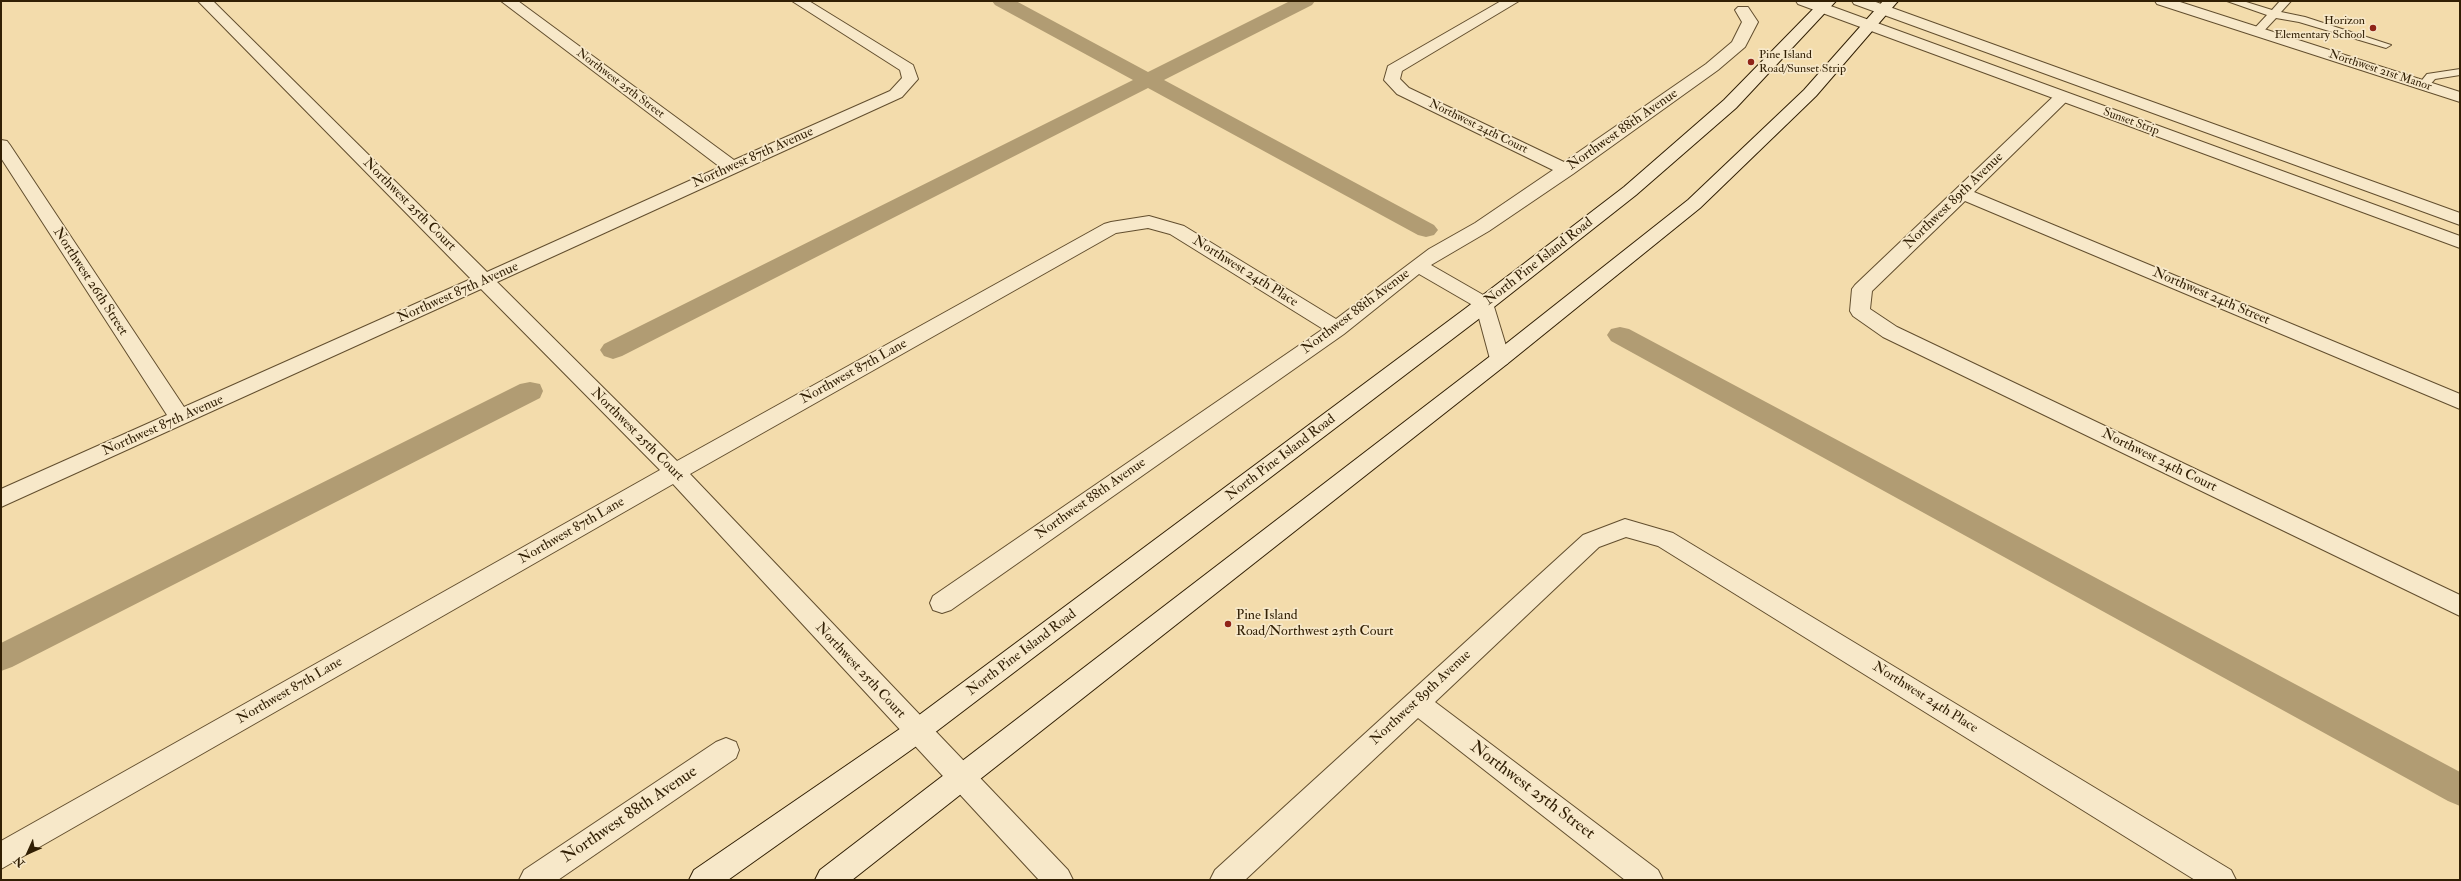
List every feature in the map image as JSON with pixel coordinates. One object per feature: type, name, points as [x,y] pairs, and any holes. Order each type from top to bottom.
[{"type":"street","name":"Northwest 25th Court","points":[[205,1],[675,472],[916,732],[1058,880]]},
{"type":"street","name":"Northwest 25th Street","points":[[508,1],[732,167]]},
{"type":"street","name":"Northwest 87th Avenue","points":[[1,499],[896,94],[910,79],[907,68],[799,1]]},
{"type":"street","name":"Northwest 24th Court","points":[[1512,1],[1394,69],[1392,80],[1403,91],[1567,170]]},
{"type":"street","name":"Sunset Strip","points":[[1858,1],[2062,97],[2460,242]]},
{"type":"street","name":"Northwest 21st Manor","points":[[2162,1],[2460,97]]},
{"type":"street","name":"Sunset Strip","points":[[1818,3],[1880,12],[2460,219]]},
{"type":"street","name":"North Pine Island Road","points":[[704,880],[916,732],[1485,304],[1630,191],[1730,104],[1818,3]]},
{"type":"street","name":"Northwest 88th Avenue","points":[[942,603],[1337,329],[1418,266],[1482,227],[1567,170],[1712,67],[1739,44],[1750,22],[1743,10]]},
{"type":"street","points":[[830,880],[1500,359],[1694,204],[1810,93],[1880,12]]},
{"type":"street","name":"Northwest 89th Avenue","points":[[1860,311],[1862,289],[2062,97]]},
{"type":"street","name":"Northwest 26th Street","points":[[1,146],[180,418]]},
{"type":"street","name":"Northwest 24th Street","points":[[1962,193],[2460,402]]},
{"type":"street","name":"Northwest 24th Place","points":[[1149,222],[1177,230],[1337,329]]},
{"type":"street","name":"Northwest 87th Lane","points":[[1,856],[675,472],[1111,228],[1149,222]]},
{"type":"street","points":[[1418,266],[1485,304],[1500,359]]},
{"type":"street","name":"Northwest 24th Court","points":[[1860,311],[1890,332],[2460,606]]},
{"type":"street","name":"Northwest 89th Avenue","points":[[1225,880],[1591,541],[1625,528]]},
{"type":"street","name":"Northwest 24th Place","points":[[1625,528],[1665,539],[2221,880]]},
{"type":"street","name":"Northwest 25th Street","points":[[1416,702],[1648,880]]},
{"type":"street","name":"Northwest 88th Avenue","points":[[534,880],[726,750]]},
{"type":"lane","points":[[2232,1],[2274,14],[2301,19],[2386,45]]},
{"type":"lane","points":[[2257,32],[2286,1]]},
{"type":"lane","points":[[2424,85],[2431,76],[2460,72]]},
{"type":"waterway","points":[[1002,1],[1148,80]]},
{"type":"waterway","points":[[1148,80],[1305,1]]},
{"type":"waterway","points":[[613,350],[1148,80]]},
{"type":"waterway","points":[[1148,80],[1426,230]]},
{"type":"waterway","points":[[1620,335],[2460,790]]},
{"type":"waterway","points":[[1,658],[530,391]]},
{"type":"place","name":"Horizon Elementary School","points":[[2373,28]]},
{"type":"place","name":"Pine Island Road/Sunset Strip","points":[[1751,62]]},
{"type":"place","name":"Pine Island Road/Northwest 25th Court","points":[[1228,624]]}]
